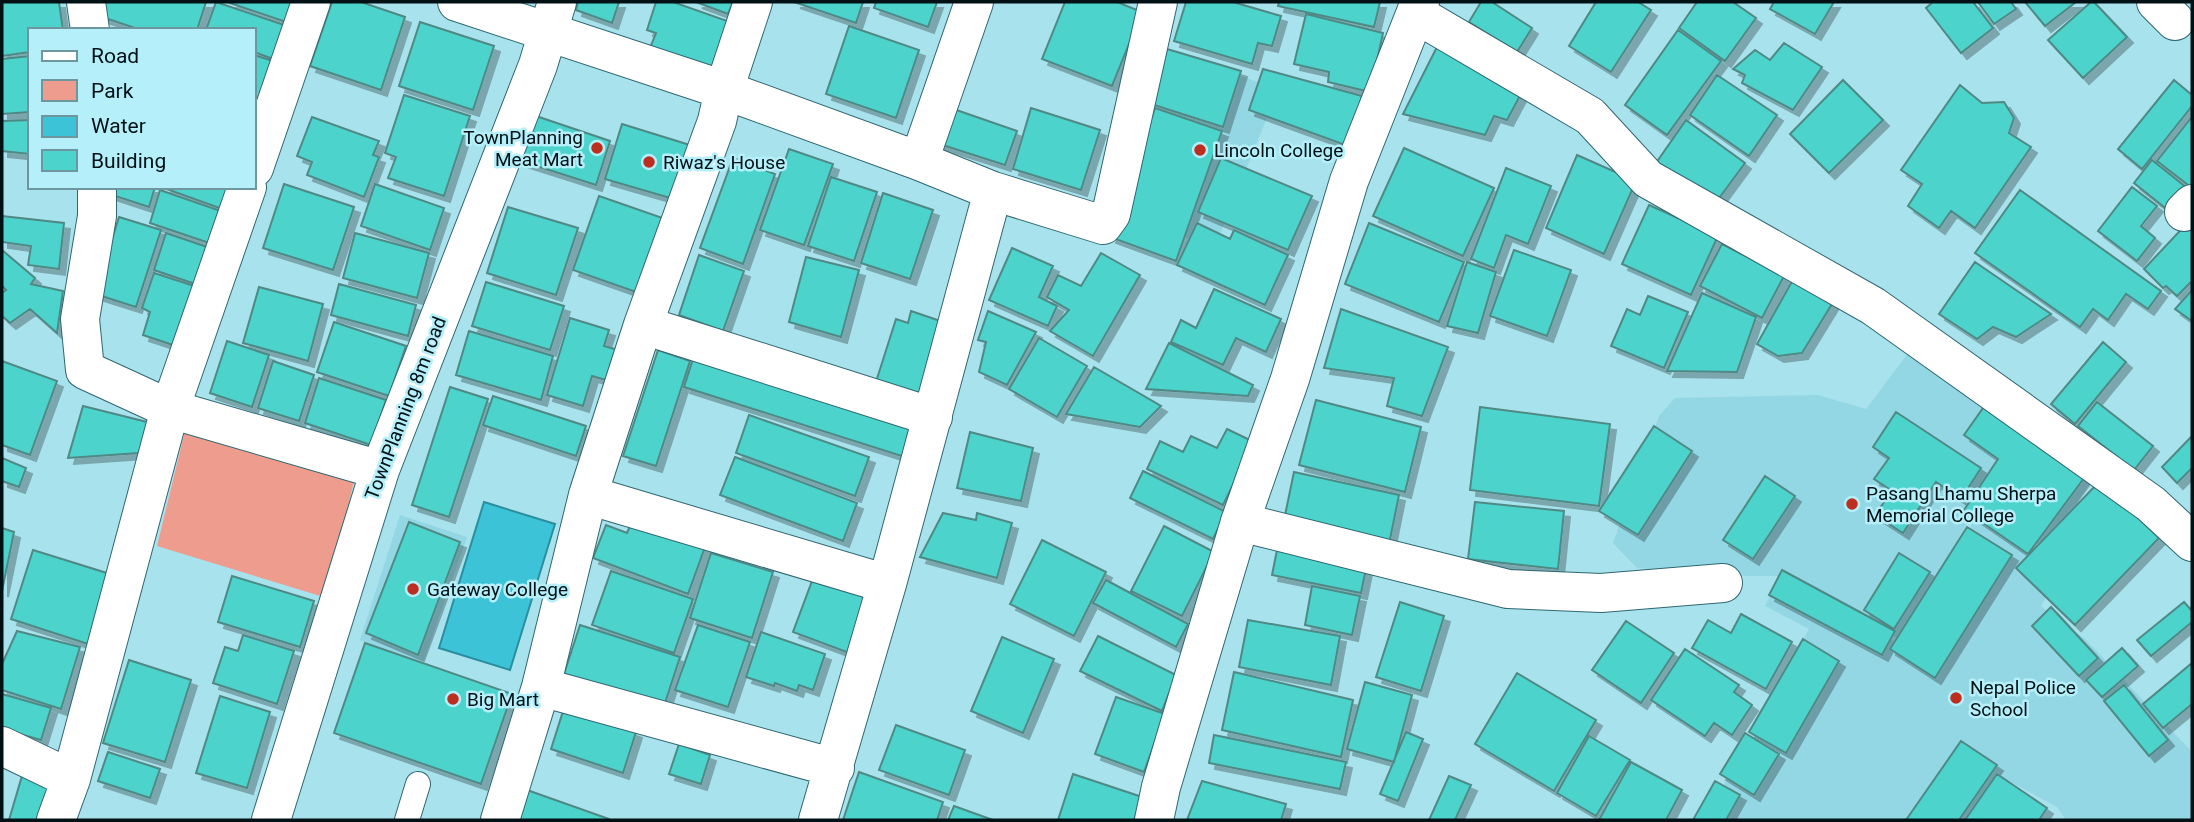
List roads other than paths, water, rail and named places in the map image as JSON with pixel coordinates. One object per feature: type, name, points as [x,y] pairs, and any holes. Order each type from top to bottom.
[{"type":"street","points":[[86,2],[90,28]]},
{"type":"street","points":[[256,162],[311,2]]},
{"type":"street","points":[[457,2],[553,16],[724,90],[993,191],[1103,225],[1108,219],[1158,2]]},
{"type":"street","points":[[500,820],[541,687],[588,495],[643,325],[716,121],[753,2]]},
{"type":"street","points":[[919,162],[974,2]]},
{"type":"street","points":[[1154,820],[1161,787],[1240,522],[1290,379],[1349,181],[1418,8],[1590,116],[1648,179],[1873,306],[2151,504],[2192,542]]},
{"type":"street","name":"TownPlanning 8m road","points":[[273,820],[380,470],[533,78],[553,16]]},
{"type":"street","points":[[97,189],[97,216],[80,319],[85,370],[170,410],[380,470]]},
{"type":"street","points":[[56,820],[71,779],[170,410],[246,189]]},
{"type":"street","points":[[818,820],[933,418],[993,191]]},
{"type":"street","points":[[643,325],[933,418]]},
{"type":"street","points":[[588,495],[887,583]]},
{"type":"street","points":[[1240,522],[1508,589],[1601,593],[1723,583]]},
{"type":"street","points":[[541,687],[835,768]]},
{"type":"street","points":[[2,746],[71,779]]},
{"type":"lane","points":[[407,820],[418,784]]},
{"type":"water","points":[[484,502],[555,524],[510,670],[439,648]]},
{"type":"place","name":"TownPlanning Meat Mart","points":[[597,148]]},
{"type":"place","name":"Lincoln College","points":[[1200,150]]},
{"type":"place","name":"Riwaz's House","points":[[649,162]]},
{"type":"place","name":"Pasang Lhamu Sherpa Memorial College","points":[[1852,504]]},
{"type":"place","name":"Gateway College","points":[[413,589]]},
{"type":"place","name":"Nepal Police School","points":[[1956,698]]},
{"type":"place","name":"Big Mart","points":[[453,699]]}]
